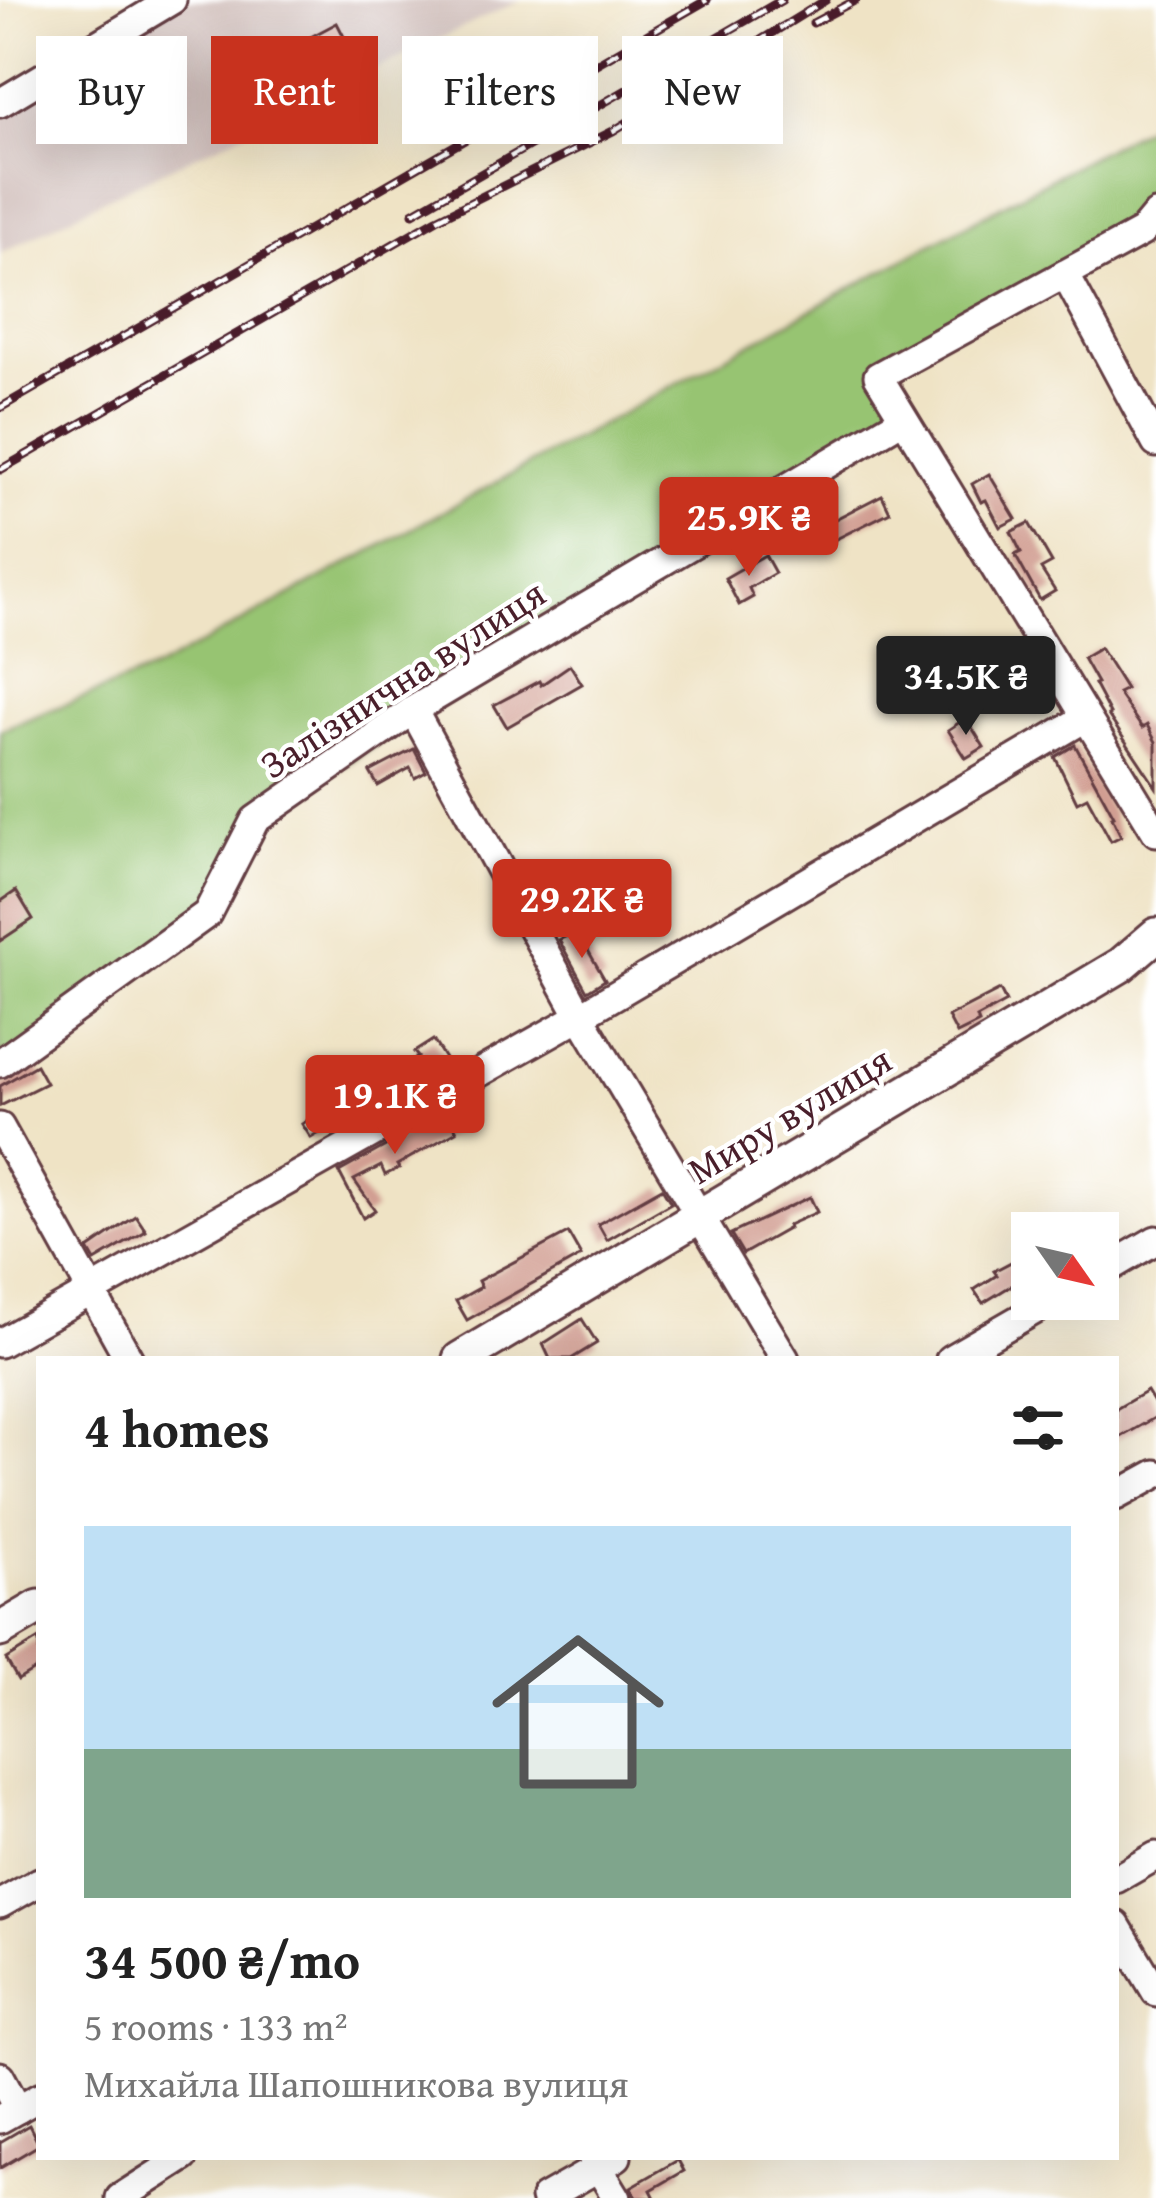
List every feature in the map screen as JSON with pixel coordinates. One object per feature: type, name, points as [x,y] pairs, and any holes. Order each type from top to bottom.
[{"type":"main road","name":"Миру вулиця","points":[[465,1356],[1120,965],[1156,935]]},
{"type":"main road","points":[[0,1630],[36,1609]]},
{"type":"street","points":[[0,103],[172,0]]},
{"type":"street","points":[[1156,215],[1142,232],[878,376],[1156,832]]},
{"type":"street","points":[[1065,274],[1156,443]]},
{"type":"street","name":"Залізнична вулиця","points":[[0,1063],[207,914],[255,820],[413,710],[903,419]]},
{"type":"street","points":[[413,710],[580,1016],[783,1356]]},
{"type":"street","points":[[0,1342],[580,1016],[1085,718]]},
{"type":"street","points":[[0,1127],[127,1356]]},
{"type":"street","points":[[1119,1262],[1156,1240]]},
{"type":"street","points":[[955,1356],[1018,1320]]},
{"type":"street","points":[[1119,1494],[1156,1474]]},
{"type":"street","points":[[1119,1877],[1156,1856]]},
{"type":"street","points":[[0,1904],[36,1884]]},
{"type":"street","points":[[1119,1930],[1156,1992]]},
{"type":"street","points":[[0,2076],[19,2108]]},
{"type":"street","points":[[121,2198],[179,2160]]},
{"type":"street","points":[[545,2198],[603,2160],[617,2198]]},
{"type":"shaded area","points":[[172,0],[521,0],[446,36],[402,36],[402,57],[378,68],[378,36],[211,36],[211,144],[219,144],[0,254],[0,103],[36,81],[36,144],[187,144],[187,36],[112,36]]},
{"type":"green space","points":[[1156,121],[1156,215],[879,376],[903,419],[255,820],[207,914],[0,1063],[0,730],[154,670]]},
{"type":"building","points":[[337,23],[344,36],[312,36]]},
{"type":"building","points":[[989,474],[1016,519],[1000,527],[972,484]]},
{"type":"building","points":[[882,495],[890,512],[828,543],[820,527]]},
{"type":"building","points":[[1029,523],[1052,563],[1041,569],[1055,591],[1040,600],[1015,555],[1021,552],[1011,532]]},
{"type":"building","points":[[765,555],[775,573],[749,588],[753,597],[739,605],[725,578]]},
{"type":"building","points":[[1100,648],[1126,689],[1118,693],[1156,742],[1156,787],[1108,715],[1083,658]]},
{"type":"building","points":[[570,665],[582,684],[507,727],[494,705],[539,681],[541,685]]},
{"type":"building","points":[[966,718],[984,747],[966,758],[948,730]]},
{"type":"building","points":[[1075,745],[1114,816],[1121,836],[1111,841],[1087,797],[1077,802],[1055,757]]},
{"type":"building","points":[[414,749],[426,772],[415,778],[410,768],[378,786],[370,772]]},
{"type":"building","points":[[16,891],[33,919],[0,941],[0,902]]},
{"type":"building","points":[[577,931],[605,980],[587,991],[559,940]]},
{"type":"building","points":[[1000,990],[1006,1002],[957,1034],[948,1017]]},
{"type":"building","points":[[433,1040],[447,1062],[429,1074],[426,1070],[373,1108],[370,1103],[311,1138],[302,1124],[350,1092],[354,1098],[378,1084],[418,1057],[414,1052]]},
{"type":"building","points":[[36,1065],[46,1083],[0,1106],[0,1086]]},
{"type":"building","points":[[447,1112],[457,1131],[385,1175],[381,1166],[354,1180],[375,1210],[363,1218],[339,1172]]},
{"type":"building","points":[[662,1188],[671,1203],[607,1240],[598,1224]]},
{"type":"building","points":[[810,1197],[817,1212],[743,1254],[731,1234]]},
{"type":"building","points":[[136,1216],[146,1231],[95,1261],[88,1249]]},
{"type":"building","points":[[568,1233],[581,1256],[467,1320],[456,1301],[481,1287],[478,1281]]},
{"type":"building","points":[[1011,1262],[1011,1286],[983,1303],[974,1290],[997,1275],[994,1271]]},
{"type":"building","points":[[582,1319],[597,1343],[576,1356],[549,1356],[543,1344]]},
{"type":"building","points":[[1147,1391],[1156,1417],[1119,1438],[1119,1407]]},
{"type":"building","points":[[36,1641],[36,1669],[18,1680],[6,1659]]},
{"type":"building","points":[[29,2125],[36,2147],[0,2168],[0,2142]]},
{"type":"building","points":[[678,2160],[684,2171],[651,2190],[655,2198],[636,2198],[631,2187]]},
{"type":"railway","points":[[0,408],[707,0]]},
{"type":"railway","points":[[413,213],[782,0]]},
{"type":"railway","points":[[0,470],[437,219],[613,131],[826,0]]},
{"type":"railway","points":[[813,23],[856,0]]}]
